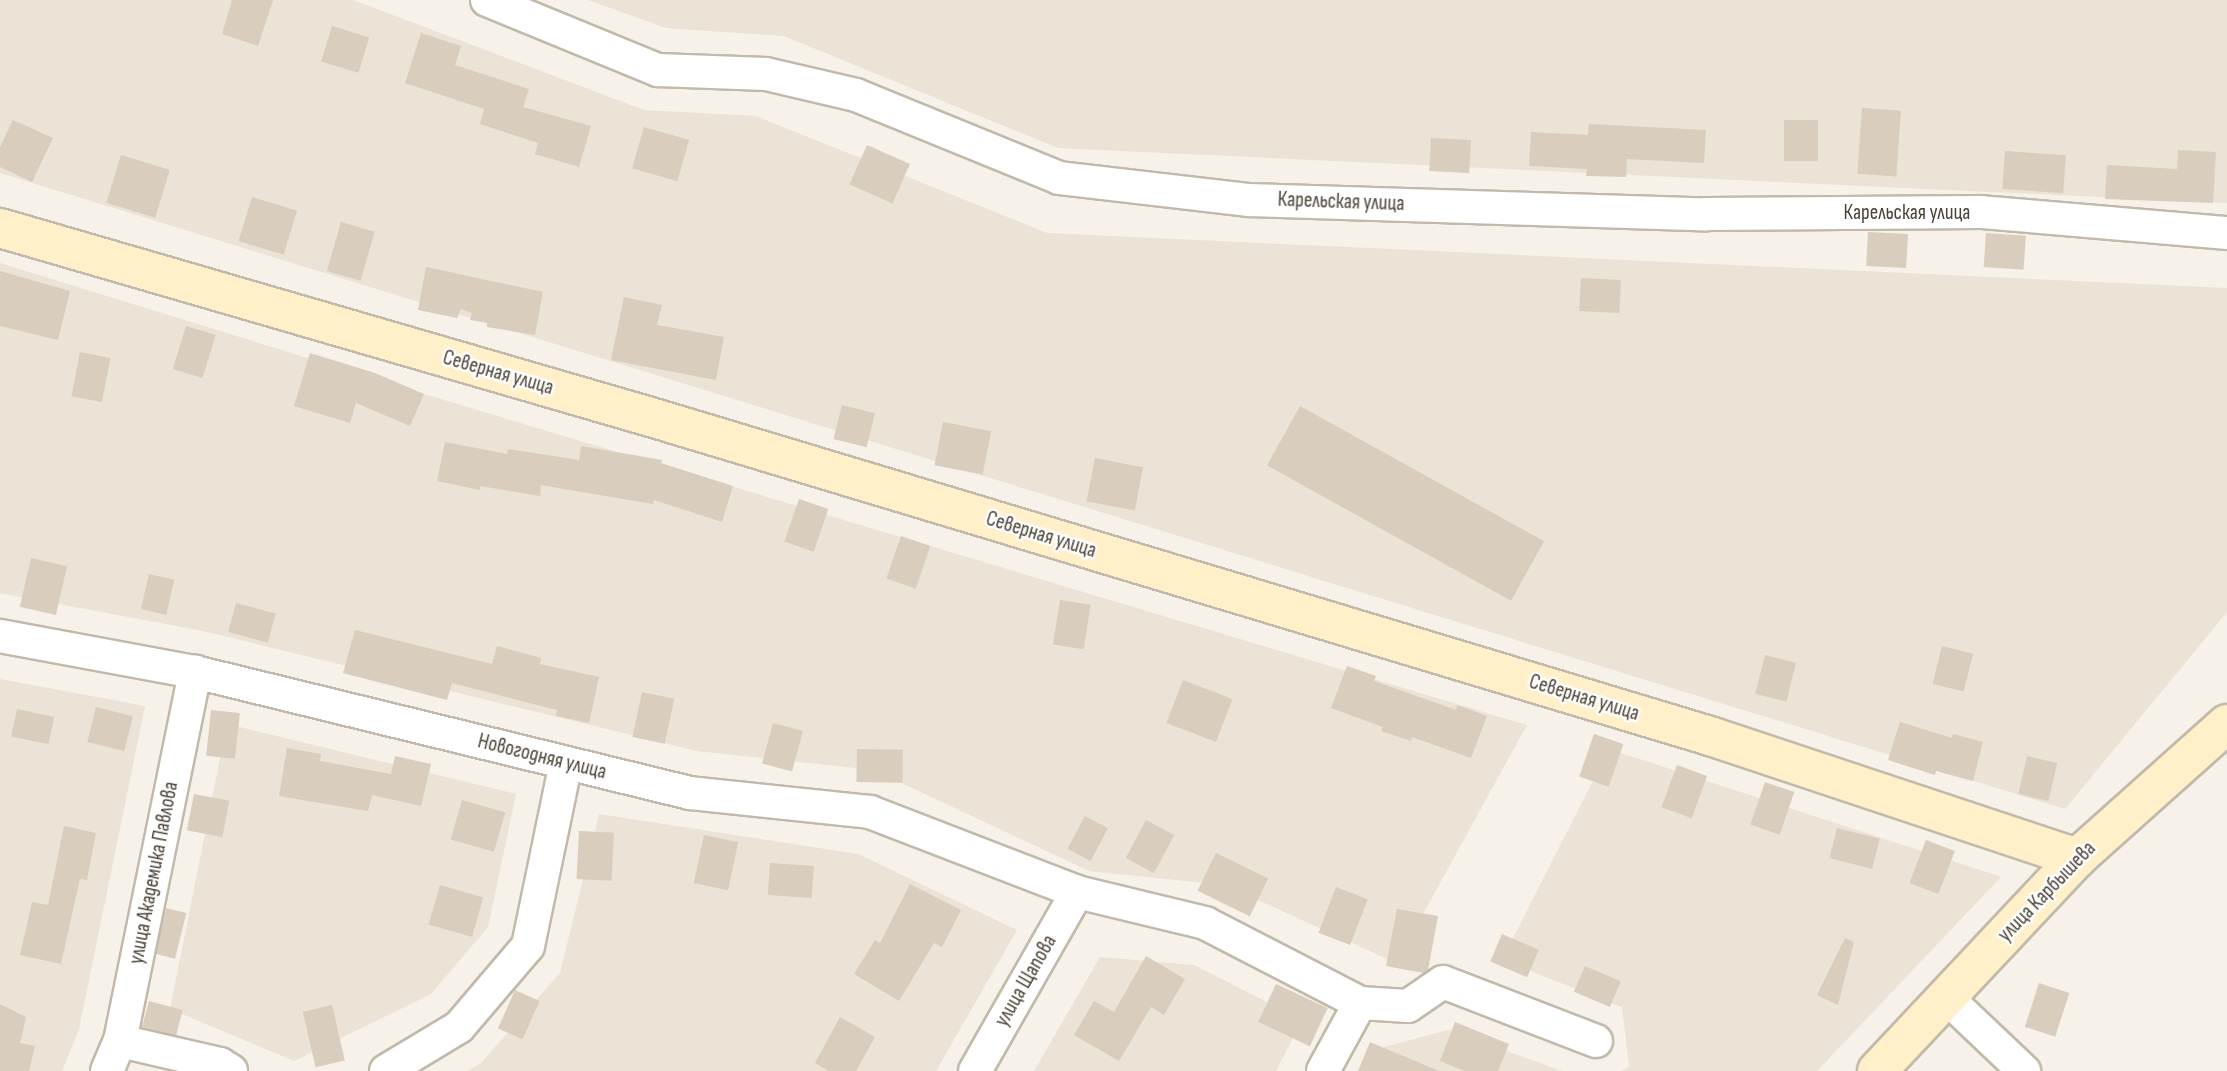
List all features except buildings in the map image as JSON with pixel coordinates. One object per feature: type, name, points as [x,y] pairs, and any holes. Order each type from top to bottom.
[{"type":"main road","name":"Северная улица","points":[[0,228],[654,418],[1697,732],[2077,858]]},
{"type":"main road","name":"улица Карбышева","points":[[1877,1071],[2077,858],[2227,724]]},
{"type":"street","name":"Карельская улица","points":[[487,0],[658,70],[766,74],[856,95],[1059,177],[1249,200],[1707,214],[1981,212],[2227,233]]},
{"type":"street","name":"Новогодняя улица","points":[[0,636],[195,672],[690,793],[870,813],[1077,892],[1205,923],[1360,1003]]},
{"type":"street","name":"улица Академика Павлова","points":[[107,1071],[120,1041],[195,672]]},
{"type":"street","points":[[386,1071],[460,1027],[528,946],[566,763]]},
{"type":"street","name":"улица Щапова","points":[[975,1071],[1077,892]]},
{"type":"street","points":[[1323,1071],[1360,1003],[1408,1006],[1443,982],[1596,1041]]},
{"type":"street","points":[[1946,996],[2024,1071]]},
{"type":"street","points":[[120,1041],[220,1064],[231,1071]]},
{"type":"shaded area","points":[[0,0],[353,0],[644,110],[756,116],[1047,233],[2227,288],[2227,612],[2065,809],[0,173]]},
{"type":"shaded area","points":[[588,0],[2227,0],[2227,203],[1058,148],[784,36],[666,28]]},
{"type":"shaded area","points":[[0,263],[424,394],[1527,725],[1396,963],[1225,885],[1089,871],[874,770],[697,751],[203,631],[0,593]]},
{"type":"shaded area","points":[[0,679],[145,706],[79,1029],[62,1071],[0,1071]]},
{"type":"shaded area","points":[[227,724],[516,794],[488,927],[431,994],[294,1061],[170,1009]]},
{"type":"shaded area","points":[[1609,749],[2001,877],[1817,1071],[1621,1071],[1629,1067],[1622,1007],[1502,960]]},
{"type":"shaded area","points":[[599,814],[858,854],[1017,930],[936,1071],[467,1071],[481,1063],[560,973]]},
{"type":"shaded area","points":[[1100,957],[1194,965],[1302,1020],[1276,1071],[1034,1071]]},
{"type":"shaded area","points":[[1448,1030],[1562,1071],[1371,1071],[1384,1047]]}]
